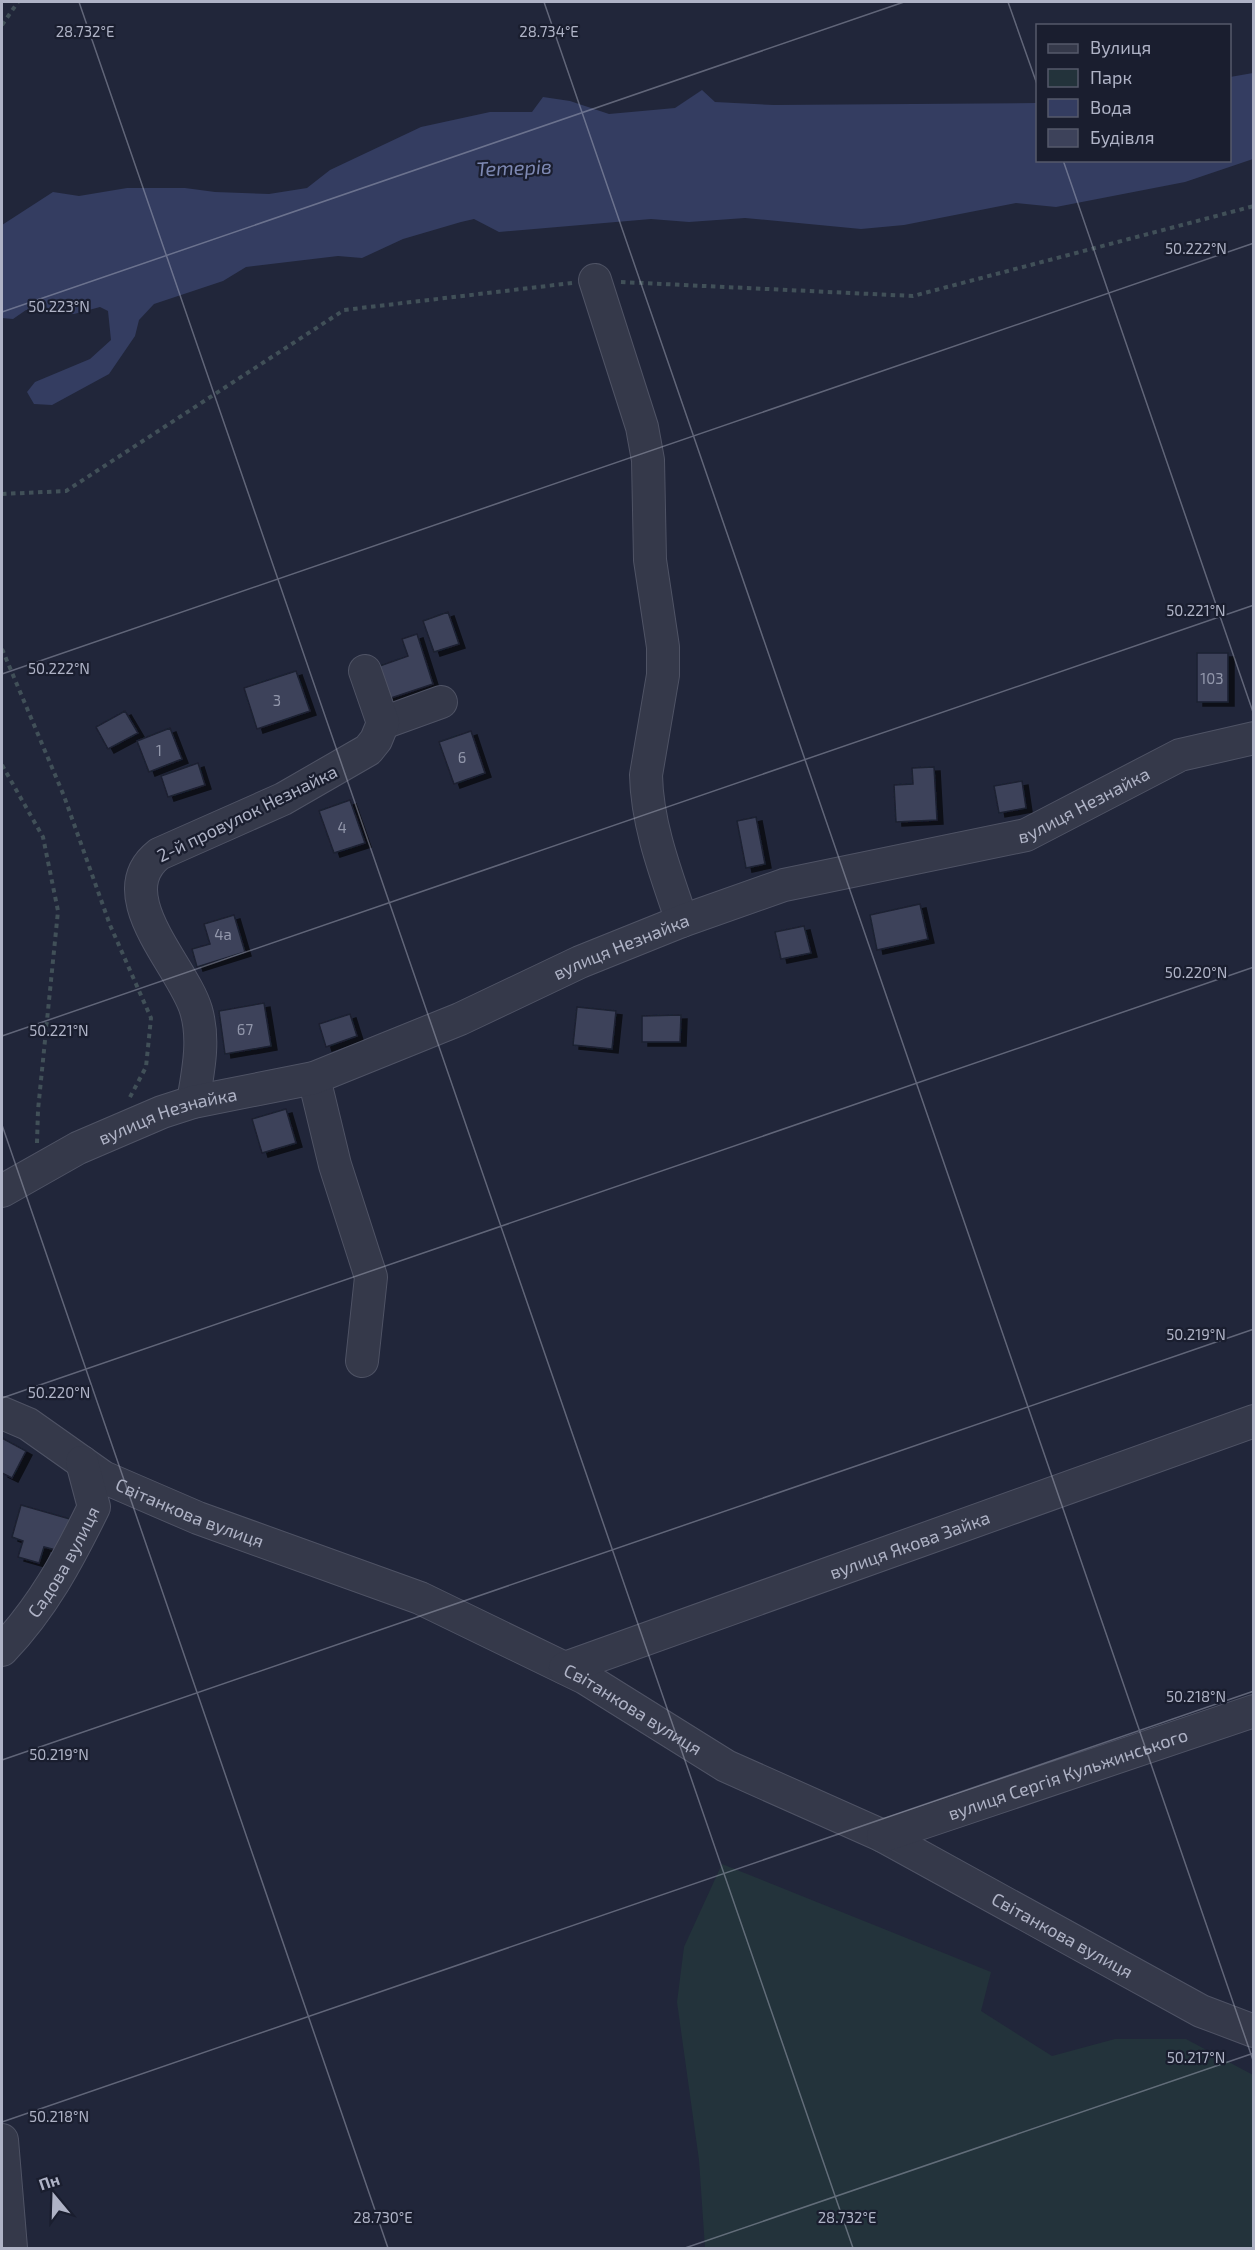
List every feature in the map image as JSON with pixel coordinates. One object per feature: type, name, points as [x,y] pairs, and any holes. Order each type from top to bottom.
[{"type":"street","points":[[595,280],[642,427],[648,460],[650,560],[663,647],[663,675],[646,775],[646,789],[664,868],[682,921]]},
{"type":"street","points":[[365,671],[383,723],[441,702]]},
{"type":"street","name":"2-й провулок Незнайка","points":[[193,1102],[201,1045],[196,1011],[183,979],[147,917],[141,890],[145,868],[150,861],[167,849],[283,799],[357,758],[376,740],[383,723]]},
{"type":"street","name":"вулиця Незнайка","points":[[2,1191],[110,1134],[193,1102],[314,1078],[460,1019],[580,962],[682,921],[784,885],[1026,835],[1180,755],[1254,738]]},
{"type":"street","points":[[314,1078],[330,1147],[371,1277],[362,1361]]},
{"type":"street","name":"Світанкова вулиця","points":[[2,1413],[28,1424],[103,1477],[198,1518],[420,1598],[565,1668],[726,1766],[883,1836],[1201,2011],[1254,2031]]},
{"type":"street","name":"вулиця Якова Зайка","points":[[565,1668],[1254,1421]]},
{"type":"street","name":"Садова вулиця","points":[[2,1650],[39,1609],[58,1580],[94,1507],[82,1462]]},
{"type":"street","name":"вулиця Сергія Кульжинського","points":[[883,1836],[1254,1711]]},
{"type":"street","points":[[2,2140],[11,2248]]},
{"type":"path","points":[[2,25],[18,2]]},
{"type":"path","points":[[2,649],[64,796],[110,925],[151,1018],[146,1066],[110,1134]]},
{"type":"path","points":[[2,765],[43,837],[58,911],[38,1110],[37,1171]]},
{"type":"green space","points":[[722,1864],[991,1972],[981,2011],[1052,2056],[1115,2039],[1186,2039],[1253,2075],[1253,2248],[705,2248],[699,2160],[677,2002],[684,1947]]},
{"type":"water","name":"Тетерів","points":[[1253,73],[1253,159],[1185,182],[1056,207],[1016,203],[904,225],[861,229],[745,218],[689,222],[651,219],[499,232],[474,219],[403,239],[362,258],[338,256],[246,267],[223,281],[154,304],[139,320],[135,336],[109,374],[52,405],[34,404],[27,392],[35,382],[90,359],[111,340],[108,311],[100,307],[74,314],[26,310],[13,319],[2,318],[2,225],[53,192],[79,196],[127,188],[185,188],[215,192],[269,194],[307,188],[330,170],[421,127],[490,112],[532,112],[543,97],[570,101],[609,114],[675,108],[702,90],[715,102],[774,105],[1036,103],[1036,162],[1231,162],[1231,77]]},
{"type":"building","points":[[448,612],[459,644],[434,652],[423,621]]},
{"type":"building","points":[[417,634],[433,684],[385,700],[374,668],[408,656],[402,639]]},
{"type":"building","points":[[1197,653],[1228,653],[1228,702],[1197,702]]},
{"type":"building","points":[[296,671],[310,711],[257,729],[244,688]]},
{"type":"building","points":[[125,711],[138,733],[108,749],[96,727]]},
{"type":"building","points":[[170,728],[182,759],[149,772],[137,741]]},
{"type":"building","points":[[471,731],[485,773],[454,784],[439,742]]},
{"type":"building","points":[[198,763],[205,785],[168,797],[161,776]]},
{"type":"building","points":[[934,767],[937,820],[896,822],[894,785],[913,784],[912,768]]},
{"type":"building","points":[[1022,781],[1026,808],[999,813],[994,786]]},
{"type":"building","points":[[350,800],[365,843],[334,853],[319,811]]},
{"type":"building","points":[[756,817],[765,864],[746,868],[737,821]]},
{"type":"building","points":[[920,904],[928,939],[877,950],[870,915]]},
{"type":"building","points":[[234,915],[245,952],[197,967],[192,949],[210,944],[204,924]]},
{"type":"building","points":[[804,926],[811,953],[781,959],[775,932]]},
{"type":"building","points":[[264,1003],[271,1046],[225,1054],[219,1011]]},
{"type":"building","points":[[577,1007],[616,1011],[612,1049],[573,1045]]},
{"type":"building","points":[[350,1014],[357,1036],[326,1047],[319,1024]]},
{"type":"building","points":[[681,1015],[680,1042],[642,1042],[642,1016]]},
{"type":"building","points":[[286,1109],[296,1143],[262,1153],[252,1119]]},
{"type":"building","points":[[2,1438],[26,1451],[12,1478],[2,1473]]},
{"type":"building","points":[[21,1505],[70,1519],[60,1551],[44,1547],[39,1563],[18,1557],[23,1541],[12,1537]]}]
